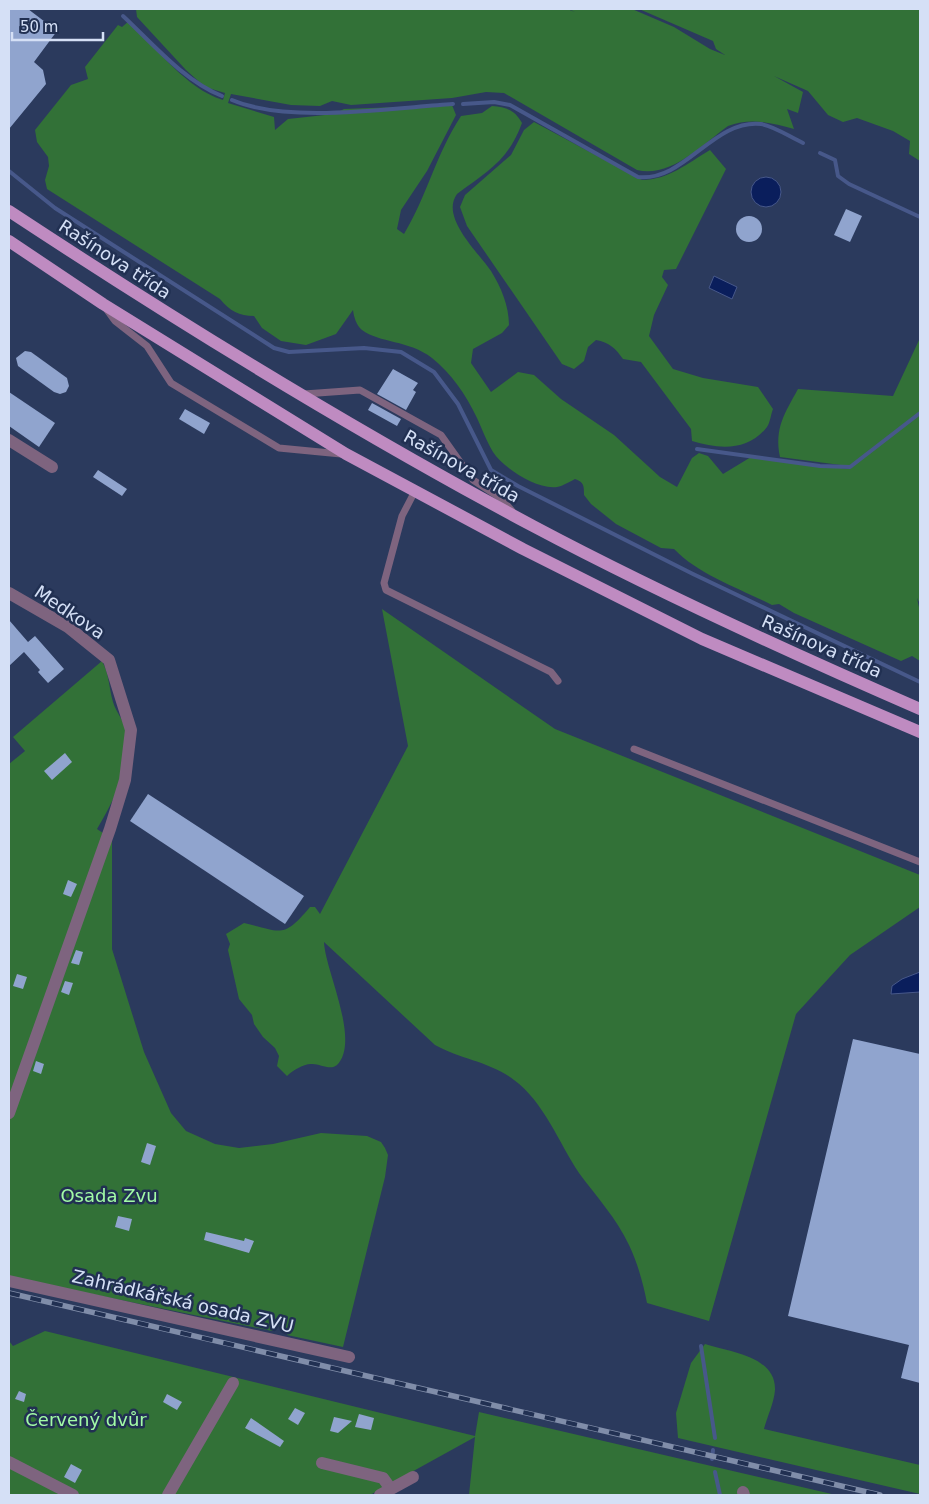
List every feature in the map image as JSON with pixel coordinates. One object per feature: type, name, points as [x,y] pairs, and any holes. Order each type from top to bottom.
[{"type":"main road","name":"Rašínova třída","points":[[9,211],[214,344],[517,517],[637,579],[828,669],[920,708]]},
{"type":"main road","points":[[9,242],[103,304],[346,454],[414,491],[523,549],[702,639],[920,732]]},
{"type":"street","points":[[9,440],[52,467]]},
{"type":"street","name":"Medkova","points":[[9,593],[68,627],[109,660],[131,730],[125,780],[108,836],[9,1113]]},
{"type":"street","name":"Zahrádkářská osada ZVU","points":[[9,1281],[349,1357]]},
{"type":"street","points":[[168,1495],[233,1383]]},
{"type":"street","points":[[9,1462],[73,1495]]},
{"type":"street","points":[[322,1463],[382,1478],[388,1485],[384,1493]]},
{"type":"street","points":[[384,1493],[413,1477]]},
{"type":"lane","points":[[103,304],[115,321],[147,346],[171,383],[280,448],[346,454]]},
{"type":"lane","points":[[299,394],[360,390],[441,435],[473,480],[502,498],[517,517]]},
{"type":"lane","points":[[414,491],[402,516],[384,584],[386,590],[551,672],[558,681]]},
{"type":"lane","points":[[634,749],[920,862]]},
{"type":"green space","points":[[136,9],[567,9],[575,12],[569,9],[632,9],[674,27],[710,49],[725,55],[716,49],[713,41],[639,9],[920,9],[920,161],[909,154],[910,141],[893,131],[857,118],[843,122],[828,115],[808,91],[774,76],[803,92],[798,113],[787,109],[794,129],[753,121],[736,123],[728,126],[674,165],[650,171],[637,170],[504,93],[486,92],[452,98],[351,105],[332,101],[320,106],[291,105],[231,94],[228,103],[274,117],[275,130],[288,119],[334,114],[344,109],[452,105],[456,115],[427,171],[401,210],[397,229],[404,234],[452,130],[461,116],[482,113],[492,106],[506,108],[513,112],[522,123],[510,147],[496,164],[457,194],[453,203],[453,213],[457,223],[470,244],[491,271],[504,297],[509,318],[509,325],[502,333],[473,349],[471,363],[491,392],[518,372],[534,375],[561,399],[614,435],[660,477],[677,487],[692,458],[699,453],[708,456],[723,474],[751,457],[849,469],[920,414],[920,604],[917,598],[920,612],[920,661],[912,656],[901,661],[794,613],[779,604],[772,605],[707,574],[674,549],[661,548],[616,524],[591,504],[584,495],[583,485],[578,480],[575,479],[561,486],[543,486],[514,472],[498,459],[493,452],[468,401],[458,385],[439,364],[414,348],[377,337],[362,330],[357,323],[353,310],[336,334],[306,345],[281,341],[262,328],[254,316],[239,314],[231,310],[220,299],[47,189],[45,180],[49,166],[48,157],[37,142],[35,130],[71,85],[88,79],[85,67],[118,25],[122,27],[129,21],[184,77],[196,87],[223,100],[225,93],[205,87],[186,70],[137,17]]},
{"type":"green space","points":[[534,122],[642,180],[669,174],[710,150],[726,169],[676,269],[664,270],[662,277],[668,285],[654,315],[649,336],[673,369],[703,378],[758,387],[773,409],[768,425],[751,441],[742,445],[722,447],[692,441],[691,429],[641,362],[623,359],[615,349],[605,342],[596,340],[588,347],[584,361],[574,369],[562,364],[467,226],[460,207],[465,195],[511,155],[524,130]]},
{"type":"green space","points":[[920,338],[920,412],[866,456],[848,466],[780,457],[778,438],[782,421],[798,389],[893,396]]},
{"type":"green space","points":[[382,609],[555,729],[920,875],[920,907],[850,955],[796,1014],[709,1321],[647,1303],[638,1266],[624,1235],[579,1173],[542,1111],[525,1089],[495,1069],[435,1045],[324,942],[344,1023],[345,1040],[343,1054],[337,1065],[328,1067],[308,1064],[287,1076],[277,1066],[279,1056],[275,1048],[263,1037],[254,1024],[252,1015],[239,999],[228,950],[230,944],[226,934],[244,923],[281,930],[294,924],[310,907],[315,907],[320,914],[408,746]]},
{"type":"green space","name":"Osada Zvu","points":[[102,661],[106,670],[114,706],[126,730],[128,746],[127,759],[120,783],[97,829],[112,839],[112,949],[144,1052],[171,1113],[186,1131],[215,1144],[239,1148],[273,1144],[321,1133],[367,1136],[381,1142],[388,1155],[385,1177],[343,1347],[287,1335],[284,1327],[279,1326],[272,1331],[9,1277],[9,764],[25,751],[13,737]]},
{"type":"green space","name":"Červený dvůr","points":[[45,1331],[475,1436],[479,1412],[836,1495],[469,1495],[475,1437],[370,1495],[9,1495],[9,1341],[13,1346]]},
{"type":"green space","points":[[705,1344],[750,1357],[768,1370],[773,1379],[775,1390],[764,1429],[920,1465],[920,1494],[678,1438],[676,1413],[691,1363]]},
{"type":"shaded area","points":[[766,177],[777,181],[781,192],[777,203],[766,207],[755,203],[751,192],[755,181]]},
{"type":"shaded area","points":[[714,276],[737,287],[732,299],[709,288]]},
{"type":"shaded area","points":[[920,972],[920,992],[891,994],[892,986],[902,979]]},
{"type":"building","points":[[9,9],[28,9],[57,31],[34,62],[43,70],[46,84],[9,129]]},
{"type":"building","points":[[846,209],[862,216],[850,242],[834,235]]},
{"type":"building","points":[[749,216],[758,220],[762,229],[758,238],[749,242],[740,238],[736,229],[740,220]]},
{"type":"building","points":[[25,351],[31,352],[67,378],[69,386],[66,392],[60,394],[54,392],[18,366],[16,358]]},
{"type":"building","points":[[393,369],[418,383],[413,390],[416,392],[406,410],[377,394]]},
{"type":"building","points":[[9,392],[55,423],[39,447],[9,426]]},
{"type":"building","points":[[372,403],[401,419],[397,426],[368,410]]},
{"type":"building","points":[[185,409],[210,423],[204,434],[179,419]]},
{"type":"building","points":[[98,470],[127,489],[122,496],[93,477]]},
{"type":"building","points":[[9,620],[28,642],[35,636],[64,669],[48,683],[38,672],[40,670],[24,652],[9,666]]},
{"type":"building","points":[[65,753],[72,762],[52,780],[44,771]]},
{"type":"building","points":[[148,794],[304,896],[285,924],[130,821]]},
{"type":"building","points":[[68,880],[77,884],[71,897],[63,894]]},
{"type":"building","points":[[76,950],[83,952],[79,965],[71,963]]},
{"type":"building","points":[[17,974],[27,977],[23,989],[13,986]]},
{"type":"building","points":[[65,981],[73,983],[69,995],[61,992]]},
{"type":"building","points":[[853,1039],[920,1054],[920,1383],[901,1378],[909,1345],[788,1316]]},
{"type":"building","points":[[36,1061],[44,1064],[41,1074],[33,1071]]},
{"type":"building","points":[[147,1143],[156,1146],[150,1165],[141,1162]]},
{"type":"building","points":[[118,1216],[132,1219],[129,1231],[115,1227]]},
{"type":"building","points":[[206,1232],[244,1241],[245,1238],[254,1241],[249,1253],[204,1240]]},
{"type":"building","points":[[19,1391],[26,1394],[24,1402],[15,1399]]},
{"type":"building","points":[[167,1394],[182,1402],[177,1410],[163,1402]]},
{"type":"building","points":[[295,1408],[305,1413],[298,1425],[288,1419]]},
{"type":"building","points":[[359,1414],[374,1418],[371,1430],[355,1427]]},
{"type":"building","points":[[334,1417],[352,1421],[338,1433],[330,1431]]},
{"type":"building","points":[[251,1418],[284,1441],[280,1447],[245,1428]]},
{"type":"building","points":[[71,1464],[82,1470],[75,1483],[64,1477]]},
{"type":"waterway","points":[[123,16],[182,71],[195,81],[222,96]]},
{"type":"waterway","points":[[232,100],[255,107],[310,113],[340,113],[453,104]]},
{"type":"waterway","points":[[463,104],[494,102],[510,105],[638,177],[655,176],[670,170],[713,140],[728,131],[744,125],[766,125],[803,143]]},
{"type":"waterway","points":[[820,153],[835,160],[838,176],[849,184],[920,217]]},
{"type":"waterway","points":[[9,171],[55,208],[274,348],[289,352],[364,348],[401,352],[434,372],[458,404],[491,470],[518,486],[693,574],[920,682]]},
{"type":"waterway","points":[[697,449],[820,466],[850,467],[920,413]]},
{"type":"waterway","points":[[701,1346],[715,1438]]},
{"type":"waterway","points":[[712,1459],[713,1450]]},
{"type":"waterway","points":[[715,1472],[720,1495]]},
{"type":"railway","points":[[9,1293],[880,1495]]}]
